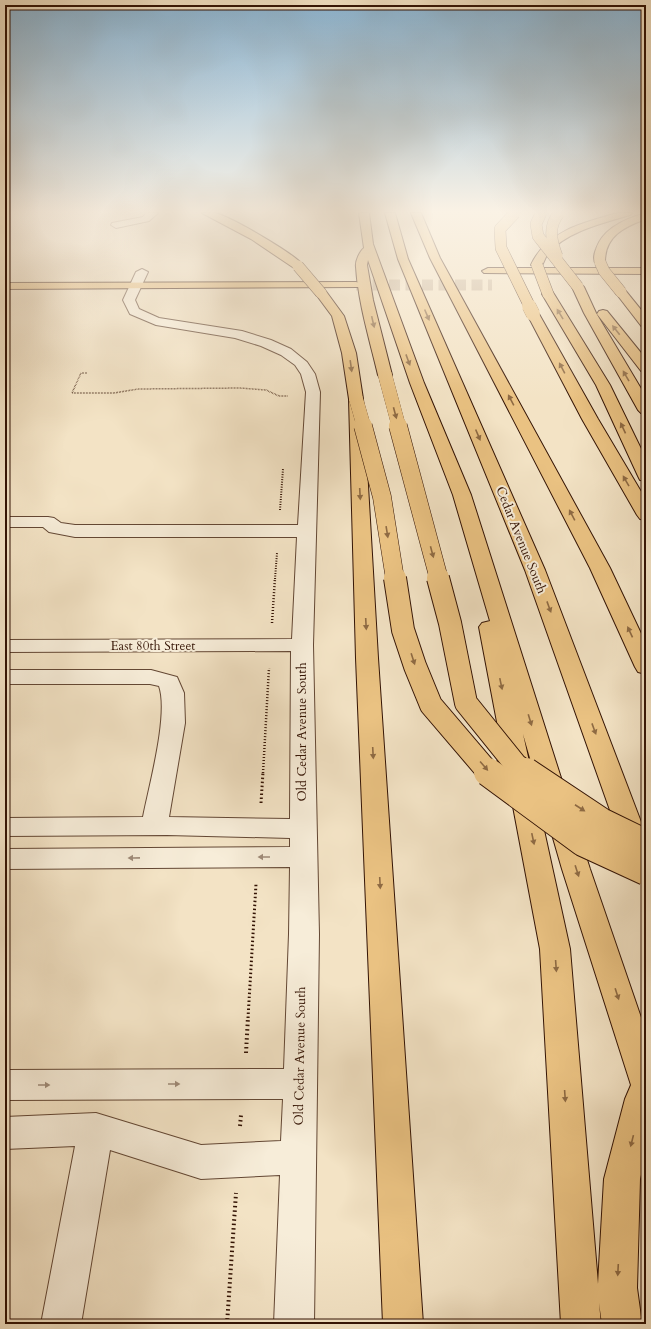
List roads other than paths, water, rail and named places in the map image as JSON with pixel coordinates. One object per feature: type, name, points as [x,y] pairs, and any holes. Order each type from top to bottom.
[{"type":"main road","points":[[306,275],[338,316],[349,353],[356,399],[368,674],[403,1324]]},
{"type":"main road","points":[[363,275],[367,300],[385,375],[450,623],[466,703],[516,765],[601,822],[646,844]]},
{"type":"main road","points":[[379,275],[417,383],[462,495],[574,861],[646,1081]]},
{"type":"main road","name":"Cedar Avenue South","points":[[410,275],[535,570],[646,870]]},
{"type":"main road","points":[[444,275],[600,568],[646,667]]},
{"type":"main road","points":[[515,275],[533,314],[590,419],[646,515]]},
{"type":"main road","points":[[545,275],[554,288],[603,385],[646,476]]},
{"type":"main road","points":[[569,275],[596,313],[646,410]]},
{"type":"main road","points":[[608,275],[626,291],[646,316]]},
{"type":"main road","points":[[5,286],[139,276],[356,286]]},
{"type":"main road","points":[[507,285],[554,288],[596,284],[626,291],[646,324]]},
{"type":"main road","points":[[596,313],[646,368]]},
{"type":"main road","points":[[356,399],[382,497],[404,630],[415,666],[431,705],[489,772],[583,842],[646,870]]},
{"type":"main road","points":[[462,495],[555,948],[581,1324]]},
{"type":"main road","points":[[622,1324],[617,1288],[622,1179],[642,1099],[646,1091]]},
{"type":"street","name":"Old Cedar Avenue South","points":[[139,276],[129,300],[134,311],[156,321],[237,334],[266,343],[286,352],[300,362],[308,374],[313,392],[302,645],[304,934],[294,1324]]},
{"type":"street","points":[[5,522],[48,522],[55,528],[75,531],[307,531]]},
{"type":"street","name":"East 80th Street","points":[[5,646],[302,645]]},
{"type":"street","points":[[5,677],[151,677],[169,682],[173,693],[173,723],[154,826]]},
{"type":"street","points":[[5,827],[154,826],[303,829]]},
{"type":"street","points":[[5,859],[303,857]]},
{"type":"street","points":[[5,1085],[300,1084]]},
{"type":"street","points":[[60,1324],[96,1129]]},
{"type":"street","points":[[5,1133],[96,1129],[201,1162],[298,1157]]},
{"type":"tunnel","points":[[356,285],[492,285]]}]
